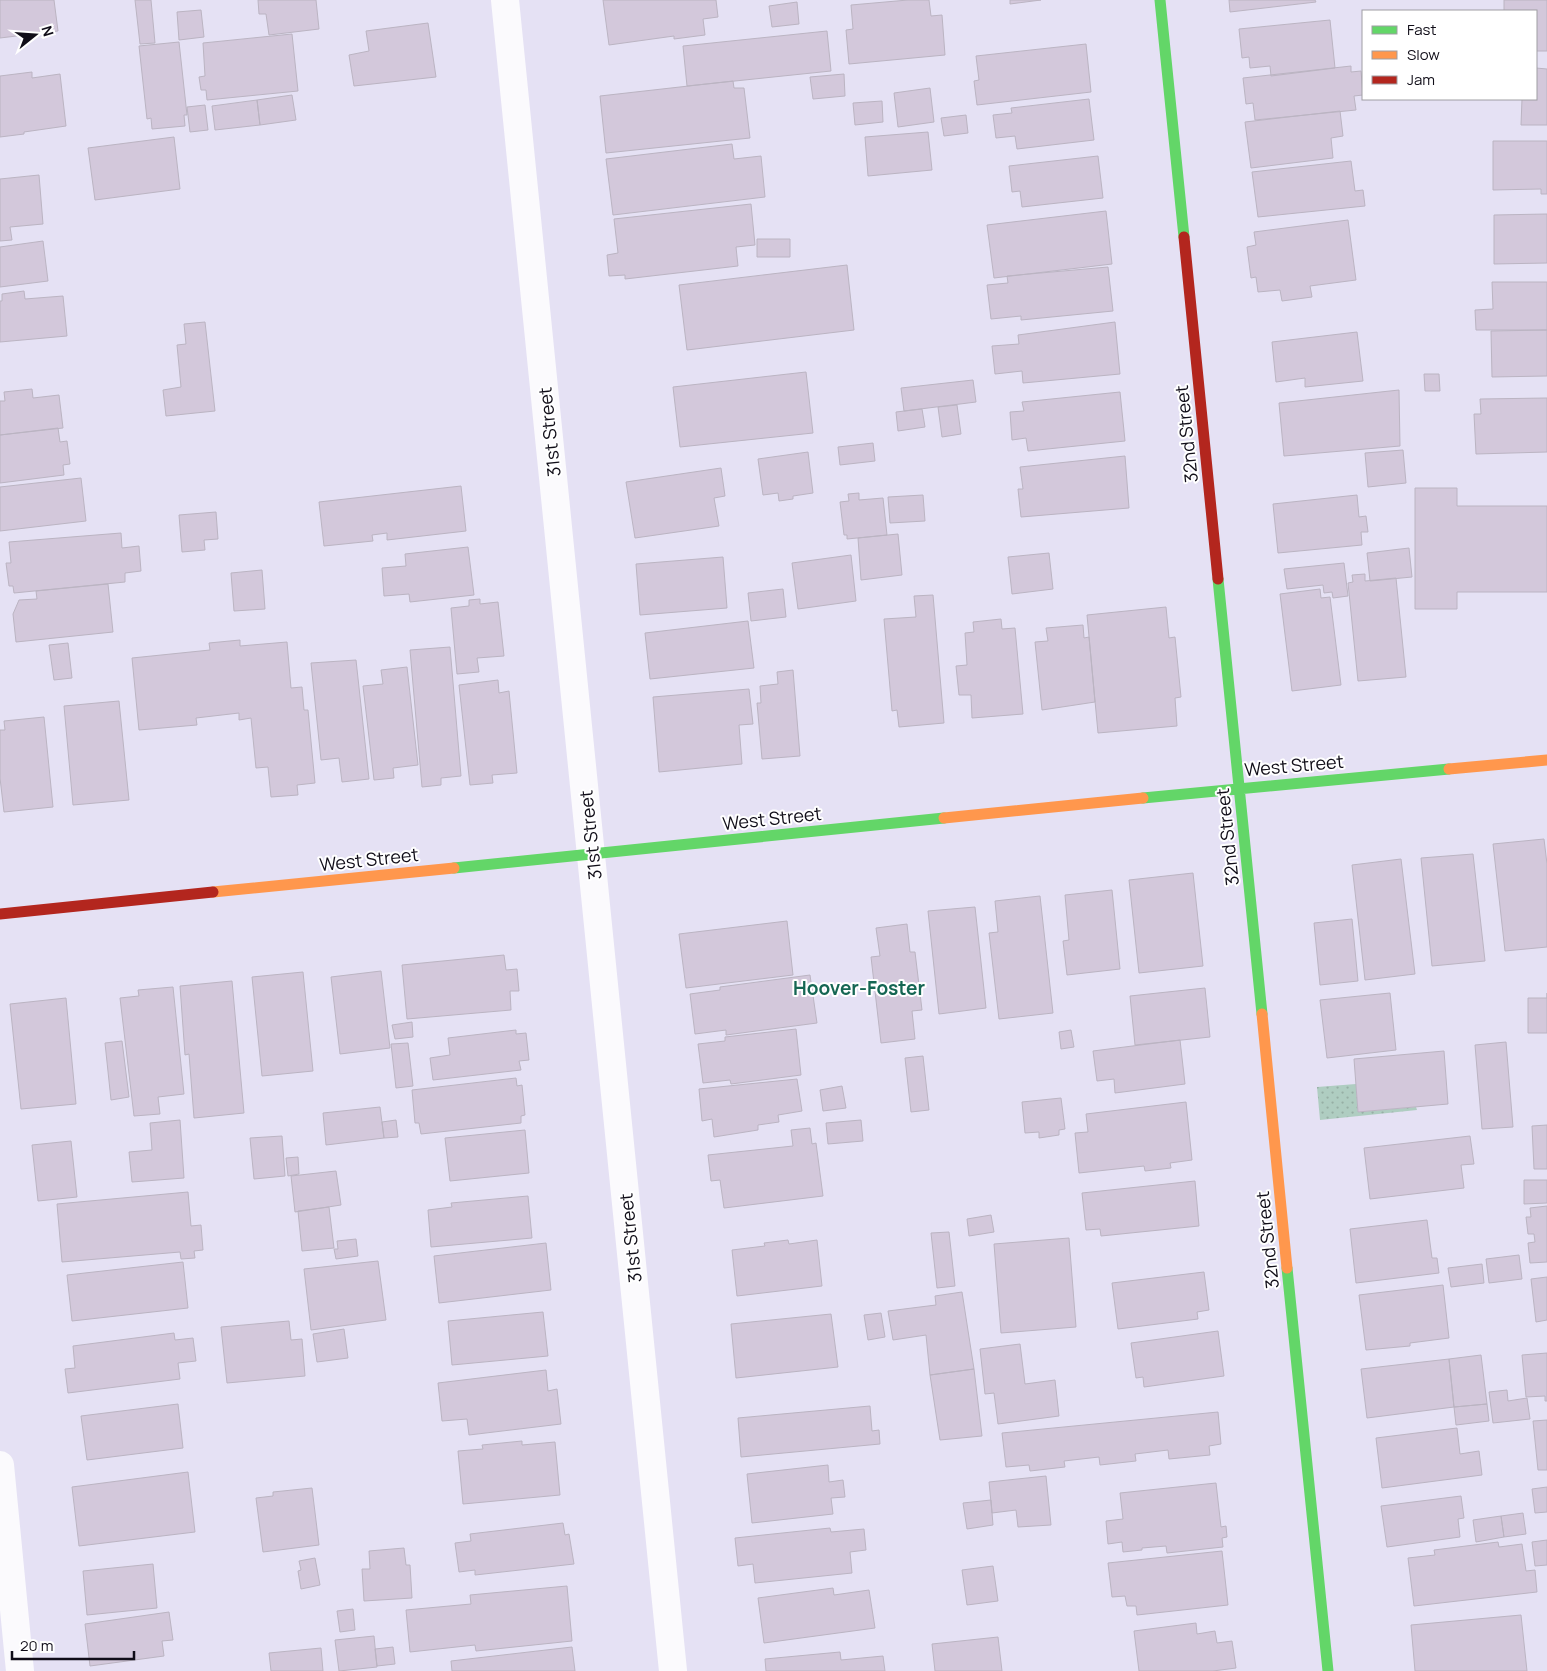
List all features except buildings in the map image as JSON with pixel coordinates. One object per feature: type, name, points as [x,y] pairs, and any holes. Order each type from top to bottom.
[{"type":"street","name":"31st Street","points":[[505,0],[673,1671]]},
{"type":"street","name":"32nd Street","points":[[1160,0],[1328,1671]]},
{"type":"street","name":"West Street","points":[[0,914],[1240,788],[1547,760]]},
{"type":"street","points":[[0,1466],[20,1671]]},
{"type":"green space","points":[[1356,1084],[1358,1112],[1416,1107],[1417,1110],[1320,1120],[1317,1087]]},
{"type":"traffic: fast","points":[[1160,0],[1184,237]]},
{"type":"traffic: fast","points":[[1218,579],[1262,1014]]},
{"type":"traffic: fast","points":[[1143,798],[1449,769]]},
{"type":"traffic: fast","points":[[454,868],[944,818]]},
{"type":"traffic: fast","points":[[1287,1268],[1328,1671]]},
{"type":"traffic: slow","points":[[1449,769],[1547,760]]},
{"type":"traffic: slow","points":[[944,818],[1143,798]]},
{"type":"traffic: slow","points":[[213,892],[454,868]]},
{"type":"traffic: slow","points":[[1262,1014],[1287,1268]]},
{"type":"traffic: jam","points":[[1184,237],[1218,579]]},
{"type":"traffic: jam","points":[[0,914],[213,892]]},
{"type":"district","name":"Hoover-Foster","points":[[859,988]]}]
